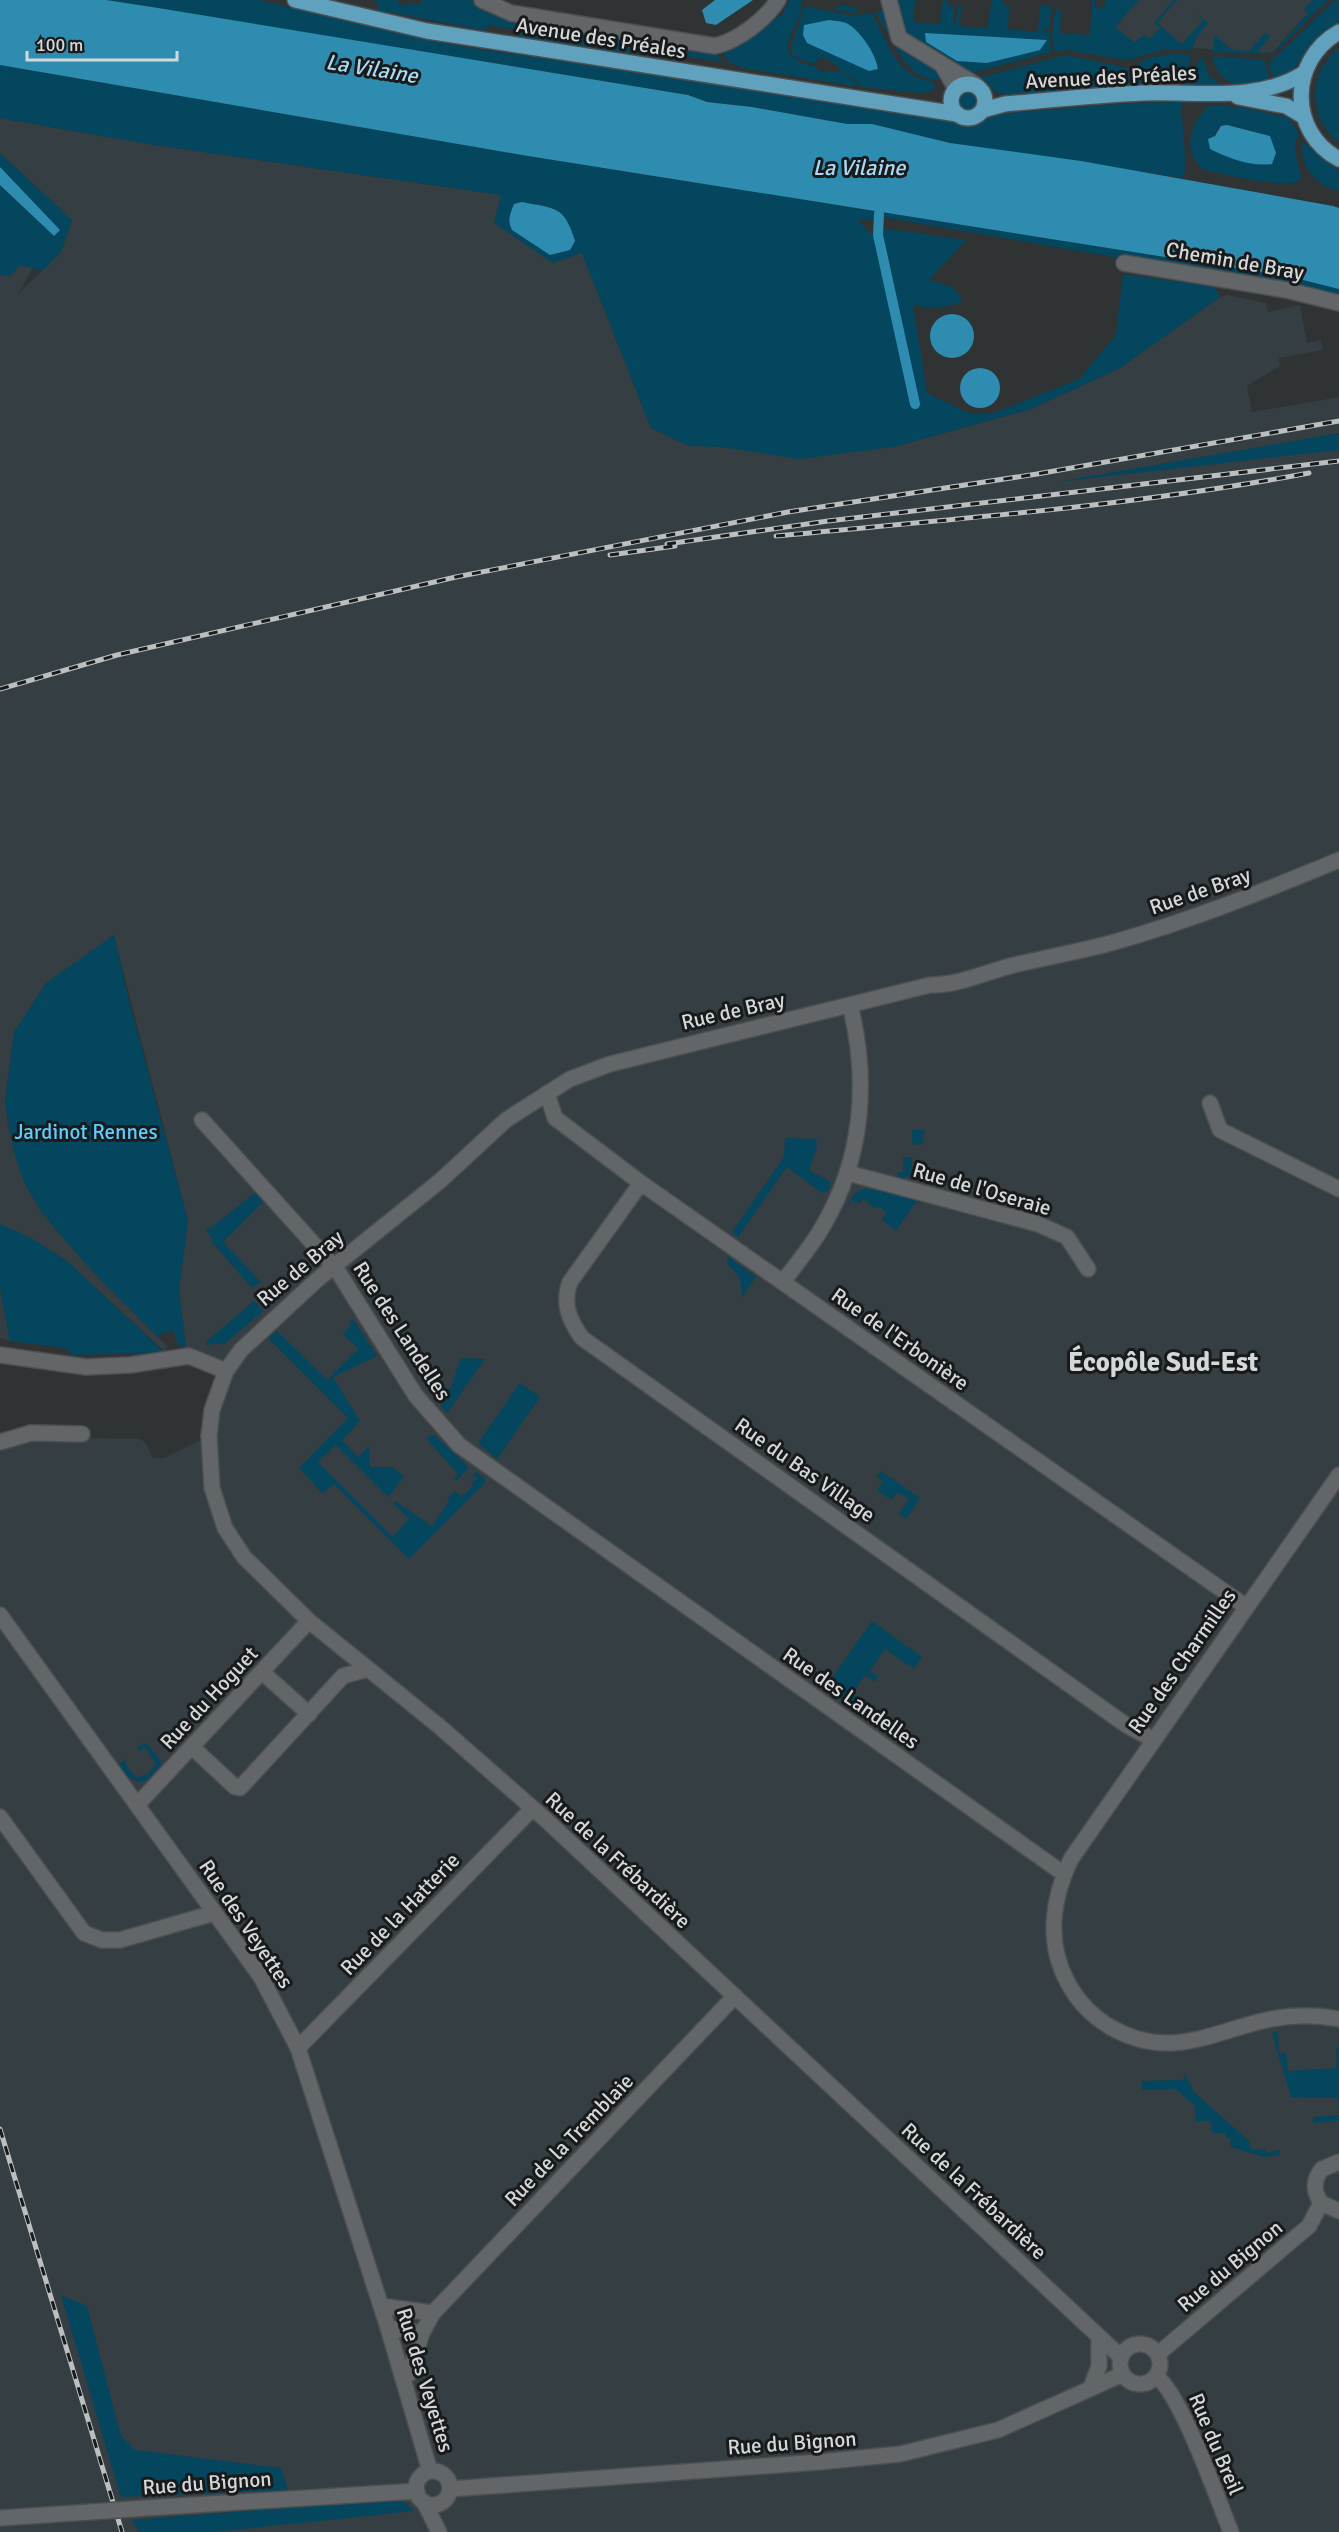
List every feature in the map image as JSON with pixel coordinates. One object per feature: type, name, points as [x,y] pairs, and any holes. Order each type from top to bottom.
[{"type":"main road","name":"Avenue des Préales","points":[[295,0],[427,31],[957,114]]},
{"type":"main road","points":[[1339,32],[1320,46],[1304,73],[1300,94],[1303,116],[1319,144],[1339,159]]},
{"type":"main road","name":"Avenue des Préales","points":[[982,97],[1005,104],[1142,93],[1218,94],[1273,88],[1304,73]]},
{"type":"main road","points":[[962,84],[982,97],[971,118],[957,114],[951,103],[954,92],[962,84]]},
{"type":"main road","name":"Avenue des Préales","points":[[903,105],[934,102],[954,92]]},
{"type":"main road","name":"Avenue des Préales","points":[[1218,94],[1286,106],[1303,116]]},
{"type":"street","points":[[482,0],[511,13],[716,46],[730,40],[762,18],[778,0]]},
{"type":"street","points":[[889,0],[899,38],[943,66],[958,72],[982,97]]},
{"type":"street","points":[[943,66],[954,92]]},
{"type":"street","name":"Chemin de Bray","points":[[1124,263],[1286,290],[1339,303]]},
{"type":"street","name":"Rue de Bray","points":[[226,1371],[259,1330],[334,1266],[440,1181],[506,1120],[570,1078],[610,1064],[930,985],[950,984],[981,977],[1013,965],[1113,942],[1203,914],[1339,860]]},
{"type":"street","points":[[783,1282],[822,1229],[848,1173],[860,1122],[861,1090],[860,1059],[850,1005]]},
{"type":"street","name":"Rue de l'Erbonière","points":[[547,1093],[555,1118],[641,1183],[1245,1606]]},
{"type":"street","points":[[1210,1103],[1220,1130],[1339,1189]]},
{"type":"street","name":"Rue des Landelles","points":[[207,1117],[213,1133],[334,1266],[416,1396],[459,1444],[726,1636],[1064,1874]]},
{"type":"street","name":"Rue de l'Oseraie","points":[[848,1173],[1038,1224],[1067,1237],[1088,1269]]},
{"type":"street","name":"Rue du Bas Village","points":[[641,1183],[570,1282],[567,1291],[568,1313],[582,1338],[1126,1725],[1154,1740]]},
{"type":"street","points":[[0,1355],[86,1367],[130,1365],[189,1356],[226,1371]]},
{"type":"street","name":"Rue de la Frébardière","points":[[226,1371],[216,1398],[209,1436],[212,1488],[225,1528],[244,1557],[309,1621],[440,1727],[532,1809],[1121,2357]]},
{"type":"street","points":[[0,1442],[31,1433],[81,1434]]},
{"type":"street","name":"Rue des Charmilles","points":[[1064,1874],[1071,1859],[1245,1606],[1339,1475]]},
{"type":"street","name":"Rue des Veyettes","points":[[0,1615],[261,1977],[298,2048],[403,2376],[430,2471]]},
{"type":"street","name":"Rue du Hoguet","points":[[138,1804],[309,1621]]},
{"type":"street","points":[[192,1747],[235,1787],[240,1788],[344,1676],[368,1669]]},
{"type":"street","points":[[262,1672],[309,1714]]},
{"type":"street","name":"Rue de la Hatterie","points":[[298,2048],[532,1809]]},
{"type":"street","points":[[0,1817],[84,1934],[102,1940],[120,1940],[214,1912]]},
{"type":"street","points":[[1064,1874],[1057,1895],[1054,1919],[1055,1942],[1060,1965],[1071,1988],[1083,2004],[1099,2019],[1126,2036],[1154,2043],[1187,2043],[1272,2019],[1309,2016],[1339,2019]]},
{"type":"street","name":"Rue de la Tremblaie","points":[[403,2376],[409,2374],[422,2332],[433,2313],[735,1996]]},
{"type":"street","points":[[1339,2162],[1328,2164],[1317,2175],[1314,2189],[1321,2203],[1339,2211]]},
{"type":"street","name":"Rue du Bignon","points":[[1158,2354],[1309,2226],[1321,2203]]},
{"type":"street","points":[[381,2306],[433,2313]]},
{"type":"street","points":[[388,2328],[422,2332]]},
{"type":"street","points":[[1091,2387],[1099,2366],[1099,2338]]},
{"type":"street","points":[[1142,2343],[1154,2349],[1158,2354],[1160,2365],[1156,2376],[1151,2380],[1139,2384],[1132,2382],[1123,2374],[1121,2357],[1129,2347],[1142,2343]]},
{"type":"street","name":"Rue du Bignon","points":[[448,2494],[820,2463],[900,2454],[998,2430],[1123,2374]]},
{"type":"street","name":"Rue du Breil","points":[[1156,2376],[1164,2382],[1178,2406],[1231,2532]]},
{"type":"street","points":[[430,2471],[445,2475],[448,2494],[440,2532],[420,2496],[421,2476],[430,2471]]},
{"type":"street","points":[[420,2496],[433,2505],[448,2494]]},
{"type":"street","name":"Rue du Bignon","points":[[0,2518],[146,2508],[420,2496]]},
{"type":"street","points":[[34,2532],[36,2516]]},
{"type":"shaded area","points":[[1120,0],[1325,0],[1304,17],[1272,53],[1094,42]]},
{"type":"shaded area","points":[[0,118],[148,144],[501,195],[582,253],[651,428],[689,446],[893,447],[1031,409],[1120,368],[1220,297],[1227,295],[1266,303],[1268,312],[1300,305],[1307,343],[1321,340],[1323,350],[1279,358],[1280,366],[1247,386],[1252,412],[1339,397],[1339,2532],[0,2532],[0,1442],[31,1433],[82,1438],[140,1439],[145,1442],[153,1458],[164,1458],[209,1436],[226,1371],[186,1349],[179,1290],[188,1221],[114,936],[14,1032],[5,1102],[8,1125],[24,1182],[42,1213],[94,1273],[168,1347],[164,1351],[68,1262],[0,1224],[0,224],[35,264],[18,294],[61,252],[72,220],[0,153]]},
{"type":"shaded area","points":[[0,1288],[10,1341],[0,1338]]},
{"type":"green space","points":[[106,0],[258,0],[453,45],[951,120],[973,126],[997,114],[1130,103],[1181,102],[1185,151],[1184,178],[950,143],[872,124],[847,124],[752,107],[707,102],[688,95]]},
{"type":"green space","points":[[373,0],[398,0],[399,5],[421,3],[421,0],[469,0],[716,50],[722,62],[685,56],[683,61],[517,36],[518,30],[487,25],[486,31],[377,10],[377,1]]},
{"type":"green space","points":[[789,0],[802,0],[800,15],[787,43],[788,52],[800,63],[815,66],[821,72],[842,71],[860,87],[742,68],[730,63],[720,49],[782,15]]},
{"type":"green space","points":[[897,0],[915,0],[913,22],[940,24],[943,0],[947,0],[947,5],[954,6],[953,25],[956,24],[958,6],[961,6],[960,26],[987,28],[992,0],[1004,0],[1004,5],[1009,6],[1008,29],[1038,32],[1040,5],[1051,5],[1049,29],[1045,28],[1044,31],[1049,32],[1052,52],[972,73],[904,35]]},
{"type":"green space","points":[[1092,0],[1095,0],[1095,8],[1104,8],[1105,0],[1139,0],[1115,27],[1134,42],[1144,35],[1150,39],[1160,28],[1154,23],[1174,0],[1177,0],[1157,23],[1182,44],[1203,20],[1196,12],[1208,23],[1197,37],[1192,50],[1162,50],[1127,60],[1066,50],[1055,52],[1052,37],[1055,9],[1061,10],[1060,33],[1090,35]]},
{"type":"green space","points":[[1313,0],[1329,0],[1285,43],[1273,52],[1308,14],[1304,9]]},
{"type":"green space","points":[[1336,0],[1339,0],[1339,21],[1317,37],[1290,74],[1275,81],[1269,65],[1271,60]]},
{"type":"green space","points":[[839,4],[856,8],[858,14],[836,10]]},
{"type":"green space","points":[[805,6],[853,16],[872,13],[888,46],[902,66],[920,79],[932,81],[936,87],[921,93],[863,87],[828,59],[818,58],[816,63],[797,57],[790,49]]},
{"type":"green space","points":[[885,9],[891,33],[948,77],[934,79],[921,76],[911,69],[902,59],[875,12]]},
{"type":"green space","points":[[1265,33],[1270,37],[1257,52],[1272,53],[1212,52],[1215,35],[1232,50],[1249,51]]},
{"type":"green space","points":[[1339,48],[1339,143],[1321,121],[1315,95],[1321,70]]},
{"type":"green space","points":[[1174,54],[1192,55],[1179,80],[1165,86],[1137,88],[1138,63],[1152,57]]},
{"type":"green space","points":[[1066,55],[1128,68],[1130,88],[1008,98],[1008,95],[996,92],[981,77]]},
{"type":"green space","points":[[1202,56],[1209,75],[1222,87],[1182,88]]},
{"type":"green space","points":[[1212,56],[1262,60],[1266,63],[1270,85],[1241,85],[1226,80],[1216,67]]},
{"type":"green space","points":[[0,65],[528,156],[1291,277],[1339,289],[1339,296],[887,218],[858,220],[869,233],[888,229],[966,240],[929,280],[953,287],[963,300],[945,307],[913,305],[927,393],[971,414],[991,414],[1079,379],[1116,335],[1123,274],[1215,287],[1220,297],[1120,368],[1031,409],[893,447],[799,459],[721,447],[689,446],[651,428],[582,253],[553,263],[494,223],[501,195],[148,144],[0,118]]},
{"type":"green space","points":[[969,92],[975,95],[978,101],[975,107],[969,110],[963,107],[960,101],[963,95]]},
{"type":"green space","points":[[1210,105],[1244,108],[1289,118],[1299,134],[1295,151],[1301,180],[1293,183],[1269,182],[1204,170],[1192,155],[1191,146],[1193,129]],"holes":[[[1227,125],[1270,136],[1276,153],[1250,158],[1235,158],[1210,149],[1209,140],[1215,136],[1218,128]]]},
{"type":"green space","points":[[1302,141],[1339,172],[1339,191],[1322,184],[1310,174],[1303,159]]},
{"type":"green space","points":[[0,153],[72,220],[61,252],[42,271],[19,265],[11,276],[0,276],[0,185],[53,236],[59,231],[0,167]]},
{"type":"green space","points":[[1339,433],[1339,450],[1057,482]]},
{"type":"green space","name":"Jardinot Rennes","points":[[114,935],[128,997],[188,1221],[179,1290],[186,1349],[183,1345],[178,1345],[173,1330],[157,1336],[94,1273],[42,1213],[24,1182],[14,1153],[5,1102],[14,1032],[46,983]]},
{"type":"green space","points":[[912,1130],[925,1130],[922,1145],[912,1144]]},
{"type":"green space","points":[[785,1138],[816,1139],[817,1147],[809,1170],[831,1182],[829,1190],[822,1193],[787,1167],[738,1237],[732,1232],[784,1157]]},
{"type":"green space","points":[[903,1157],[912,1157],[912,1177],[905,1176],[904,1181],[897,1179],[898,1172],[903,1173]]},
{"type":"green space","points":[[866,1188],[921,1201],[924,1204],[916,1202],[896,1231],[882,1220],[886,1212],[879,1207],[875,1208],[863,1199],[859,1204],[852,1200],[844,1211],[854,1194]]},
{"type":"green space","points":[[258,1190],[265,1198],[264,1201],[223,1242],[261,1282],[252,1288],[211,1241],[213,1239],[206,1230]]},
{"type":"green space","points":[[0,1224],[33,1239],[68,1262],[164,1352],[73,1355],[65,1348],[10,1341],[0,1288]]},
{"type":"green space","points":[[727,1256],[756,1277],[742,1297],[740,1278],[727,1263]]},
{"type":"green space","points":[[254,1301],[263,1311],[223,1345],[220,1343],[207,1345],[206,1342]]},
{"type":"green space","points":[[353,1319],[377,1356],[333,1377],[360,1421],[342,1440],[358,1457],[369,1446],[370,1467],[392,1467],[404,1477],[388,1497],[336,1445],[318,1462],[393,1537],[409,1519],[393,1503],[395,1501],[432,1526],[449,1501],[448,1498],[456,1491],[461,1497],[473,1487],[471,1484],[477,1478],[475,1476],[469,1479],[476,1472],[485,1479],[485,1483],[409,1559],[334,1484],[322,1493],[299,1468],[348,1418],[268,1338],[277,1331],[327,1380],[358,1349],[343,1334],[351,1326],[349,1323]]},
{"type":"green space","points":[[461,1358],[485,1359],[447,1413],[441,1406],[443,1400],[440,1396],[451,1387]]},
{"type":"green space","points":[[520,1383],[540,1397],[497,1459],[478,1443]]},
{"type":"green space","points":[[434,1435],[467,1465],[467,1470],[457,1480],[453,1479],[458,1474],[426,1438]]},
{"type":"green space","points":[[881,1471],[920,1498],[906,1519],[899,1514],[909,1499],[897,1492],[891,1500],[877,1490],[883,1482],[877,1477]]},
{"type":"green space","points":[[872,1621],[922,1657],[914,1669],[885,1649],[870,1671],[878,1677],[875,1682],[865,1675],[852,1694],[872,1709],[866,1717],[825,1688]]},
{"type":"green space","points":[[788,1650],[806,1663],[801,1672],[782,1659]]},
{"type":"green space","points":[[144,1743],[162,1763],[148,1780],[138,1782],[128,1777],[119,1764],[129,1757],[124,1762],[136,1778],[148,1774],[156,1764],[145,1747],[138,1752],[138,1747]]},
{"type":"green space","points":[[1278,2031],[1279,2053],[1286,2053],[1288,2071],[1337,2068],[1336,2051],[1339,2044],[1339,2115],[1338,2098],[1291,2097],[1272,2033]]},
{"type":"green space","points":[[1185,2074],[1194,2092],[1250,2142],[1251,2150],[1265,2149],[1267,2153],[1280,2150],[1279,2155],[1265,2157],[1231,2147],[1230,2138],[1226,2137],[1226,2133],[1212,2133],[1211,2121],[1196,2121],[1195,2106],[1176,2089],[1142,2090],[1141,2081],[1180,2080],[1184,2079]]},
{"type":"green space","points":[[1339,2115],[1339,2121],[1313,2123],[1313,2117]]},
{"type":"green space","points":[[61,2295],[87,2306],[121,2436],[135,2450],[281,2468],[288,2490],[121,2497]]},
{"type":"green space","points":[[400,2499],[414,2511],[212,2532],[139,2532],[132,2520]]},
{"type":"water","name":"La Vilaine","points":[[0,0],[106,0],[152,7],[688,95],[707,102],[752,107],[847,124],[872,124],[950,143],[1081,161],[1333,206],[1339,208],[1339,289],[1291,277],[528,156],[0,65]]},
{"type":"water","points":[[715,0],[753,0],[716,25],[706,23],[702,10]]},
{"type":"water","points":[[829,20],[846,23],[858,32],[871,50],[878,69],[869,71],[807,43],[803,35],[804,25]]},
{"type":"water","points":[[925,33],[1047,40],[1040,50],[987,63],[957,61],[926,42]]},
{"type":"water","points":[[1227,125],[1270,136],[1276,153],[1272,164],[1248,163],[1210,149],[1208,139],[1215,136],[1221,126]]},
{"type":"water","points":[[0,167],[60,230],[54,236],[0,185]]},
{"type":"water","points":[[522,202],[551,208],[562,215],[575,241],[570,250],[550,255],[512,230],[509,220],[511,211],[514,204]]},
{"type":"water","points":[[952,314],[961,315],[968,320],[973,327],[973,345],[968,352],[961,357],[952,358],[943,357],[936,352],[931,345],[930,336],[931,327],[936,320],[943,315]]},
{"type":"water","points":[[980,368],[994,374],[1000,388],[994,402],[980,408],[966,402],[960,388],[966,374]]},
{"type":"waterway","points":[[879,214],[878,235],[915,404]]},
{"type":"railway","points":[[0,689],[117,655],[456,577],[788,512],[1037,474],[1339,421]]},
{"type":"railway","points":[[667,544],[828,521],[1339,461]]},
{"type":"railway","points":[[776,536],[1110,503],[1309,473]]},
{"type":"railway","points":[[610,555],[675,546]]},
{"type":"railway","points":[[0,2129],[122,2532]]},
{"type":"district","name":"Écopôle Sud-Est","points":[[1163,1362]]}]
